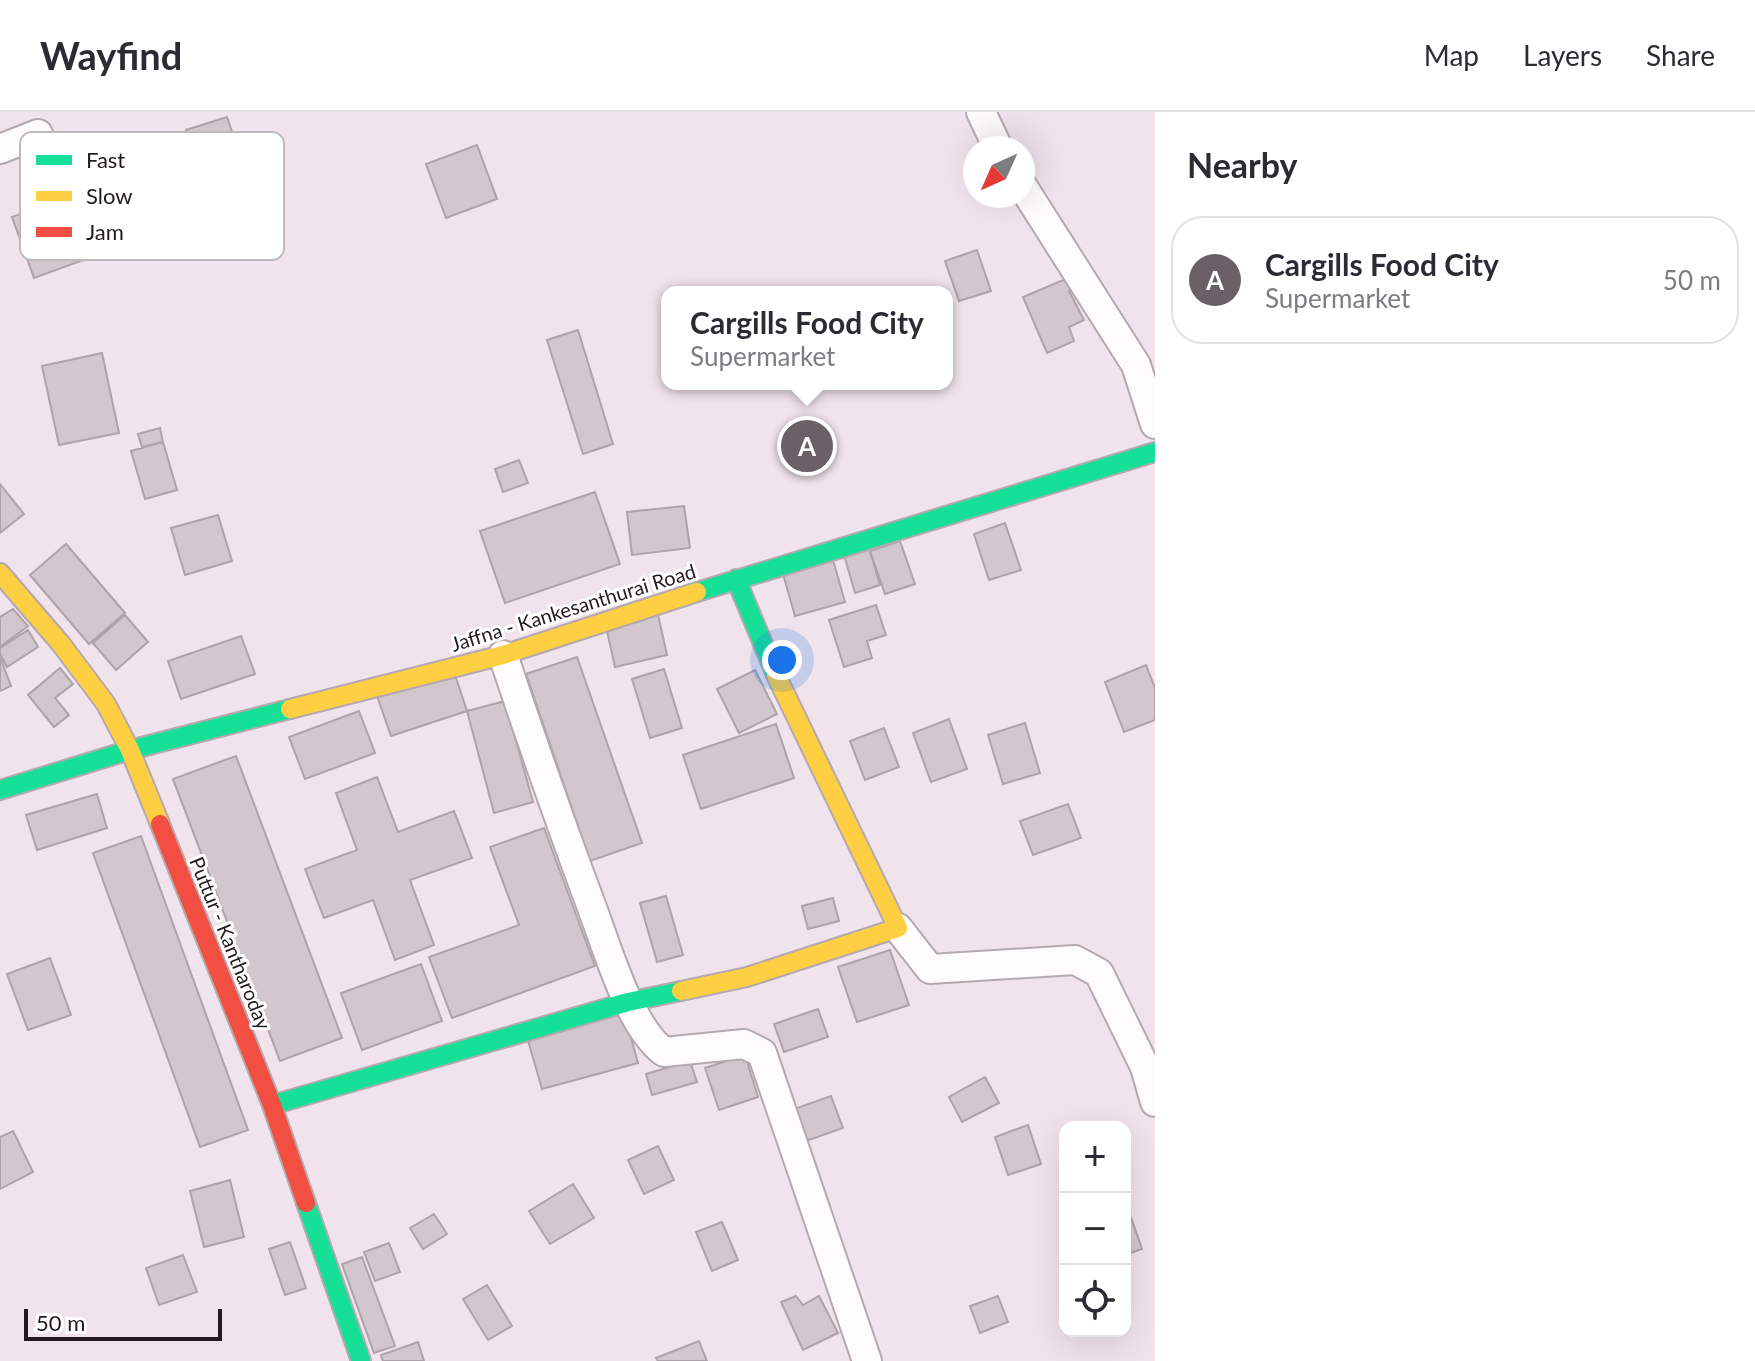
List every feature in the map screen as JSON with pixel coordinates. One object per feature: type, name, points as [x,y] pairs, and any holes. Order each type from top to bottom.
[{"type":"main road","name":"Jaffna - Kankesanthurai Road","points":[[0,790],[130,750],[503,655],[736,579],[1155,452]]},
{"type":"main road","name":"Puttur - Kantharoday","points":[[0,573],[61,644],[106,704],[130,750],[272,1105],[361,1361]]},
{"type":"main road","points":[[272,1105],[628,1002],[747,977],[898,928],[781,687],[736,579]]},
{"type":"street","points":[[981,112],[992,136]]},
{"type":"street","points":[[0,149],[20,141]]},
{"type":"street","points":[[1035,206],[1136,365],[1155,424]]},
{"type":"street","points":[[503,655],[553,804],[628,1002],[655,1045],[664,1052],[744,1044],[762,1053],[867,1361]]},
{"type":"street","points":[[898,928],[930,969],[1075,960],[1099,973],[1145,1067],[1155,1102]]},
{"type":"building","points":[[227,117],[232,132],[187,132]]},
{"type":"building","points":[[477,145],[497,199],[446,218],[426,164]]},
{"type":"building","points":[[20,214],[20,239],[12,217]]},
{"type":"building","points":[[977,250],[991,291],[959,301],[945,261]]},
{"type":"building","points":[[28,260],[84,260],[34,278]]},
{"type":"building","points":[[1070,277],[1075,288],[1069,291],[1084,320],[1069,327],[1074,341],[1047,353],[1023,297]]},
{"type":"building","points":[[578,330],[613,444],[583,454],[547,340]]},
{"type":"building","points":[[102,353],[119,433],[59,445],[42,366]]},
{"type":"building","points":[[160,428],[163,442],[142,447],[138,434]]},
{"type":"building","points":[[163,442],[177,490],[145,499],[131,451]]},
{"type":"building","points":[[519,460],[528,483],[503,492],[495,469]]},
{"type":"building","points":[[0,484],[24,514],[0,533]]},
{"type":"building","points":[[595,492],[620,564],[505,603],[480,531]]},
{"type":"building","points":[[684,506],[690,548],[632,555],[627,512]]},
{"type":"building","points":[[218,515],[232,561],[185,575],[171,528]]},
{"type":"building","points":[[1005,523],[1021,570],[989,580],[974,534]]},
{"type":"building","points":[[900,541],[915,584],[885,594],[870,551]]},
{"type":"building","points":[[66,544],[125,613],[89,644],[30,575]]},
{"type":"building","points":[[869,548],[880,585],[855,593],[844,555]]},
{"type":"building","points":[[833,560],[845,602],[795,616],[783,574]]},
{"type":"building","points":[[876,605],[886,635],[867,641],[872,658],[844,667],[829,620]]},
{"type":"building","points":[[13,609],[28,626],[0,647],[0,617]]},
{"type":"building","points":[[657,610],[667,655],[615,667],[605,622]]},
{"type":"building","points":[[125,615],[148,642],[116,670],[93,643]]},
{"type":"building","points":[[28,630],[38,647],[7,667],[0,648]]},
{"type":"building","points":[[241,636],[255,674],[181,699],[168,661]]},
{"type":"building","points":[[0,657],[11,686],[0,691]]},
{"type":"building","points":[[577,657],[642,843],[590,861],[526,674]]},
{"type":"building","points":[[1146,665],[1155,688],[1155,720],[1124,732],[1105,682]]},
{"type":"building","points":[[60,668],[73,684],[55,698],[69,715],[54,727],[28,695]]},
{"type":"building","points":[[664,669],[682,728],[650,738],[632,679]]},
{"type":"building","points":[[755,670],[777,714],[739,733],[717,689]]},
{"type":"building","points":[[454,672],[467,711],[391,736],[377,696]]},
{"type":"building","points":[[505,701],[533,802],[494,813],[467,711]]},
{"type":"building","points":[[359,711],[375,753],[305,779],[289,737]]},
{"type":"building","points":[[949,719],[967,769],[931,782],[913,733]]},
{"type":"building","points":[[1025,723],[1040,773],[1003,784],[988,735]]},
{"type":"building","points":[[776,724],[794,778],[701,809],[683,755]]},
{"type":"building","points":[[884,728],[899,767],[865,780],[850,741]]},
{"type":"building","points":[[236,756],[342,1038],[280,1061],[173,779]]},
{"type":"building","points":[[377,777],[398,832],[454,811],[472,858],[410,880],[434,945],[395,960],[373,900],[324,918],[305,869],[357,850],[336,793]]},
{"type":"building","points":[[97,794],[107,828],[37,850],[26,815]]},
{"type":"building","points":[[1068,804],[1081,838],[1033,855],[1020,821]]},
{"type":"building","points":[[544,828],[595,966],[452,1018],[429,957],[519,925],[490,847]]},
{"type":"building","points":[[141,836],[248,1130],[200,1147],[93,853]]},
{"type":"building","points":[[666,896],[683,955],[657,962],[640,903]]},
{"type":"building","points":[[833,898],[839,921],[808,929],[802,906]]},
{"type":"building","points":[[890,950],[909,1005],[857,1022],[838,967]]},
{"type":"building","points":[[50,958],[71,1015],[28,1030],[7,974]]},
{"type":"building","points":[[421,964],[442,1021],[362,1050],[341,993]]},
{"type":"building","points":[[623,1009],[638,1063],[542,1089],[527,1037]]},
{"type":"building","points":[[818,1009],[828,1037],[784,1052],[774,1024]]},
{"type":"building","points":[[745,1055],[758,1097],[719,1110],[705,1068]]},
{"type":"building","points":[[690,1061],[697,1082],[652,1095],[646,1074]]},
{"type":"building","points":[[985,1077],[999,1103],[962,1122],[949,1097]]},
{"type":"building","points":[[831,1096],[843,1128],[806,1141],[794,1109]]},
{"type":"building","points":[[1028,1125],[1041,1164],[1008,1175],[995,1137]]},
{"type":"building","points":[[13,1131],[33,1172],[0,1189],[0,1137]]},
{"type":"building","points":[[658,1146],[674,1180],[644,1194],[628,1160]]},
{"type":"building","points":[[230,1180],[244,1237],[204,1247],[190,1191]]},
{"type":"building","points":[[573,1184],[594,1218],[550,1244],[529,1211]]},
{"type":"building","points":[[434,1214],[447,1234],[423,1249],[410,1228]]},
{"type":"building","points":[[1131,1217],[1142,1249],[1131,1253]]},
{"type":"building","points":[[722,1222],[738,1260],[712,1271],[696,1232]]},
{"type":"building","points":[[290,1242],[306,1288],[285,1295],[269,1249]]},
{"type":"building","points":[[389,1243],[400,1272],[375,1281],[364,1252]]},
{"type":"building","points":[[183,1255],[197,1292],[159,1305],[146,1268]]},
{"type":"building","points":[[362,1257],[395,1346],[374,1353],[342,1264]]},
{"type":"building","points":[[487,1285],[512,1326],[488,1340],[463,1299]]},
{"type":"building","points":[[796,1296],[803,1305],[819,1296],[838,1333],[803,1350],[781,1302]]},
{"type":"building","points":[[998,1296],[1008,1322],[980,1333],[970,1306]]},
{"type":"building","points":[[699,1341],[707,1361],[658,1361],[656,1358]]},
{"type":"building","points":[[418,1342],[424,1361],[383,1361],[381,1355]]},
{"type":"traffic: fast","points":[[697,592],[1155,452]]},
{"type":"traffic: fast","points":[[736,579],[776,675]]},
{"type":"traffic: fast","points":[[0,790],[130,750],[290,709]]},
{"type":"traffic: fast","points":[[272,1105],[628,1002],[681,991]]},
{"type":"traffic: fast","points":[[306,1203],[361,1361]]},
{"type":"traffic: slow","points":[[0,573],[61,644],[106,704],[130,750],[160,824]]},
{"type":"traffic: slow","points":[[290,709],[503,655],[697,592]]},
{"type":"traffic: slow","points":[[681,991],[747,977],[898,928],[776,675]]},
{"type":"traffic: jam","points":[[160,824],[272,1105],[306,1203]]},
{"type":"place","name":"Cargills Food City","points":[[807,446]]}]
